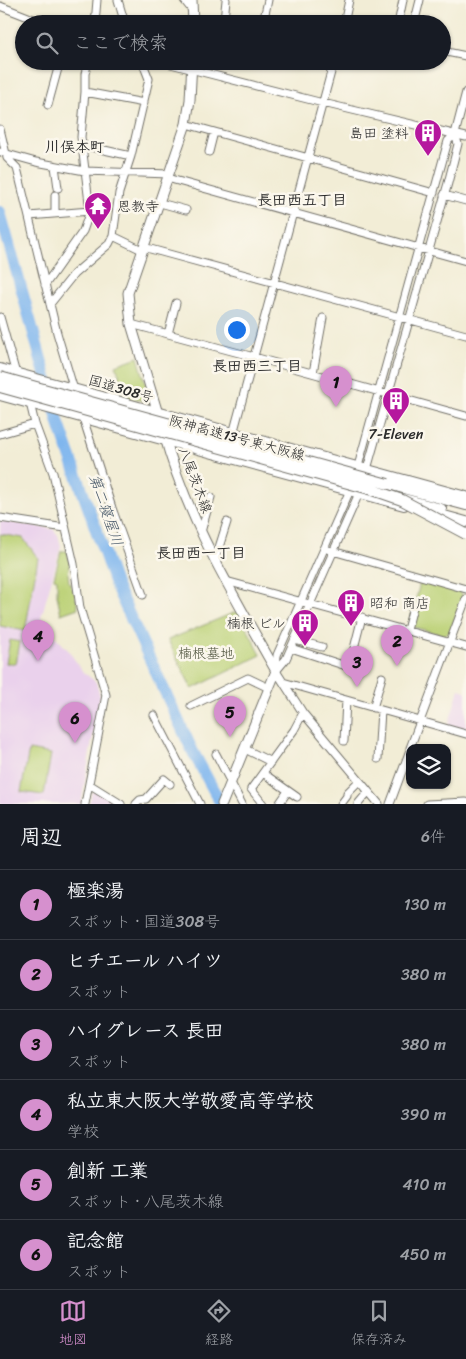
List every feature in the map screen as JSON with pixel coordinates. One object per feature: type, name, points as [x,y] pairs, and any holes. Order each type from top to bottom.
[{"type":"highway","name":"国道308号","points":[[0,370],[466,497]]},
{"type":"highway","name":"阪神高速13号東大阪線","points":[[0,377],[466,505]]},
{"type":"highway","name":"阪神高速13号東大阪線","points":[[0,387],[466,516]]},
{"type":"highway","points":[[0,395],[466,522]]},
{"type":"highway","points":[[373,490],[409,504],[466,534]]},
{"type":"main road","points":[[192,0],[192,15]]},
{"type":"main road","name":"八尾茨木線","points":[[192,70],[186,124],[128,293],[131,324],[174,472],[215,560],[276,671]]},
{"type":"main road","points":[[222,804],[276,671]]},
{"type":"street","points":[[96,15],[97,0]]},
{"type":"street","points":[[118,0],[123,15]]},
{"type":"street","points":[[184,0],[191,15]]},
{"type":"street","points":[[224,15],[226,0]]},
{"type":"street","points":[[265,15],[268,0]]},
{"type":"street","points":[[346,15],[349,0]]},
{"type":"street","points":[[400,15],[403,0]]},
{"type":"street","points":[[416,15],[420,0]]},
{"type":"street","points":[[0,6],[23,15]]},
{"type":"street","points":[[451,53],[466,56]]},
{"type":"street","points":[[48,105],[58,70]]},
{"type":"street","points":[[45,285],[83,231],[90,212],[81,137],[86,70]]},
{"type":"street","points":[[50,304],[74,274],[109,244],[113,236],[115,214],[149,79],[146,70]]},
{"type":"street","points":[[206,70],[323,104],[466,137]]},
{"type":"street","points":[[233,434],[332,70]]},
{"type":"street","points":[[85,92],[144,103]]},
{"type":"street","points":[[363,469],[379,391],[448,141],[455,134],[466,92]]},
{"type":"street","points":[[186,124],[434,192]]},
{"type":"street","points":[[0,129],[3,153],[17,168],[71,389]]},
{"type":"street","points":[[209,152],[214,132]]},
{"type":"street","points":[[276,671],[286,659],[334,551],[388,394],[458,144],[455,134]]},
{"type":"street","points":[[82,145],[131,156]]},
{"type":"street","points":[[3,153],[55,166],[86,171],[168,176],[466,261]]},
{"type":"street","points":[[55,166],[55,214]]},
{"type":"street","points":[[444,195],[466,201]]},
{"type":"street","points":[[160,203],[186,210]]},
{"type":"street","points":[[29,216],[90,212]]},
{"type":"street","points":[[113,236],[142,249],[466,335]]},
{"type":"street","points":[[168,334],[176,303]]},
{"type":"street","points":[[0,317],[20,375]]},
{"type":"street","points":[[313,373],[324,318]]},
{"type":"street","points":[[131,324],[254,356],[466,416]]},
{"type":"street","points":[[33,404],[35,424],[53,472],[74,564],[80,608],[106,695],[85,804]]},
{"type":"street","points":[[79,417],[143,595]]},
{"type":"street","points":[[0,434],[35,424]]},
{"type":"street","points":[[355,492],[325,548],[277,655],[276,671],[303,713],[379,804]]},
{"type":"street","points":[[201,532],[211,496]]},
{"type":"street","points":[[0,518],[65,528]]},
{"type":"street","points":[[215,560],[227,522]]},
{"type":"street","points":[[325,548],[466,589]]},
{"type":"street","points":[[226,581],[466,647]]},
{"type":"street","points":[[412,744],[466,599]]},
{"type":"street","points":[[407,630],[413,607]]},
{"type":"street","points":[[291,648],[346,666],[350,664],[362,617]]},
{"type":"street","points":[[295,640],[322,647]]},
{"type":"street","points":[[373,708],[382,677]]},
{"type":"street","points":[[191,706],[248,678],[269,688]]},
{"type":"street","points":[[282,682],[466,734]]},
{"type":"street","points":[[344,741],[346,700]]},
{"type":"street","points":[[378,759],[381,710]]},
{"type":"street","points":[[263,804],[251,789],[294,730],[303,713]]},
{"type":"street","points":[[154,715],[200,804]]},
{"type":"street","points":[[245,749],[271,762]]},
{"type":"street","points":[[216,754],[230,785],[242,804]]},
{"type":"street","points":[[390,804],[406,771]]},
{"type":"street","points":[[263,773],[297,797]]},
{"type":"street","points":[[136,804],[140,800],[146,799],[164,779],[170,784]]},
{"type":"street","points":[[342,804],[347,793],[359,781]]},
{"type":"street","points":[[90,784],[121,804]]},
{"type":"street","points":[[279,804],[288,791]]},
{"type":"street","points":[[358,804],[368,792]]},
{"type":"street","points":[[427,804],[466,802]]},
{"type":"shaded area","points":[[0,521],[53,529],[58,535],[61,546],[41,618],[48,629],[68,650],[83,672],[96,682],[100,696],[81,804],[0,804]]},
{"type":"shaded area","points":[[459,689],[466,691],[466,730],[448,726]]},
{"type":"shaded area","points":[[96,790],[116,804],[89,804],[92,793]]},
{"type":"green space","points":[[138,357],[151,403],[126,396],[116,365]]},
{"type":"green space","points":[[0,534],[23,538],[38,558],[25,631],[0,626]]},
{"type":"green space","points":[[61,551],[67,551],[70,564],[69,582],[75,594],[78,608],[61,614],[57,595],[57,579],[54,578]]},
{"type":"green space","points":[[421,579],[459,590],[463,596],[450,632],[444,635],[409,626]]},
{"type":"green space","name":"楠根墓地","points":[[238,611],[261,655],[192,689],[168,640]]},
{"type":"green space","points":[[10,640],[20,642],[16,664],[6,663]]},
{"type":"green space","points":[[29,750],[51,754],[44,795],[21,792]]},
{"type":"waterway","name":"第二寝屋川","points":[[0,212],[59,424],[115,584],[192,750],[221,804]]},
{"type":"place","name":"島田 塗料","points":[[428,157]]},
{"type":"place","name":"恩教寺","points":[[98,230]]},
{"type":"place","name":"極楽湯","points":[[336,407]]},
{"type":"place","name":"7-Eleven","points":[[396,425]]},
{"type":"place","name":"昭和 商店","points":[[351,627]]},
{"type":"place","name":"楠根 ビル","points":[[305,647]]},
{"type":"place","name":"私立東大阪大学敬愛高等学校","points":[[38,661]]},
{"type":"place","name":"ヒチエール ハイツ","points":[[397,666]]},
{"type":"place","name":"ハイグレース 長田","points":[[357,687]]},
{"type":"place","name":"創新 工業","points":[[230,737]]},
{"type":"place","name":"記念館","points":[[75,743]]},
{"type":"district","name":"川俣本町","points":[[75,147]]},
{"type":"district","name":"長田西五丁目","points":[[302,200]]},
{"type":"district","name":"長田西三丁目","points":[[257,366]]},
{"type":"district","name":"長田西一丁目","points":[[201,553]]}]
